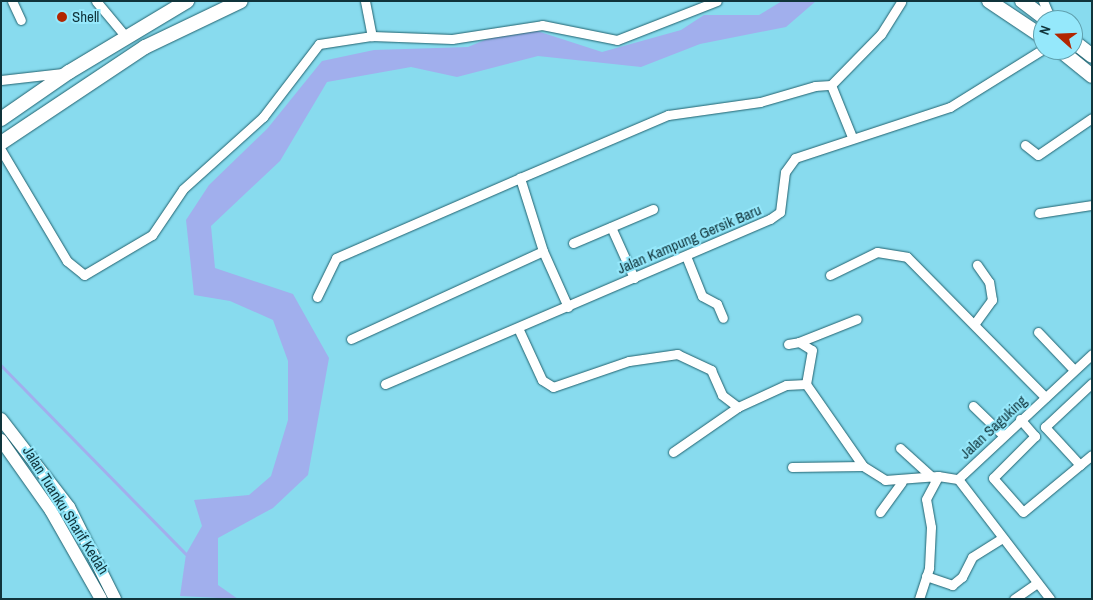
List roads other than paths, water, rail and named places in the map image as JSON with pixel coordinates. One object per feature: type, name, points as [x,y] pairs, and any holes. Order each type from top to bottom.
[{"type":"main road","points":[[1,144],[145,46],[220,1]]},
{"type":"main road","points":[[145,46],[241,1]]},
{"type":"main road","points":[[989,1],[1033,30]]},
{"type":"main road","points":[[1022,1],[1035,10]]},
{"type":"main road","points":[[1,119],[69,72],[185,2]]},
{"type":"main road","points":[[1072,60],[1092,76]]},
{"type":"main road","name":"Jalan Tuanku Sharif Kedah","points":[[1,418],[69,507],[115,599]]},
{"type":"main road","name":"Jalan Tuanku Sharif Kedah","points":[[1,440],[51,511],[101,599]]},
{"type":"street","points":[[12,1],[21,20]]},
{"type":"street","points":[[96,1],[127,38]]},
{"type":"street","points":[[365,1],[372,36]]},
{"type":"street","points":[[1,150],[67,261],[84,275],[152,235],[183,189],[262,117],[319,44],[372,36],[452,39],[542,25],[617,40],[717,1]]},
{"type":"street","points":[[317,297],[336,258],[668,115],[760,102],[815,86],[831,86],[881,34],[901,2]]},
{"type":"street","name":"Jalan Kampung Gersik Baru","points":[[385,384],[568,307],[775,216],[784,200],[788,164],[852,137],[950,107],[1033,55]]},
{"type":"street","points":[[1,80],[69,72]]},
{"type":"street","points":[[831,86],[852,137]]},
{"type":"street","points":[[1025,145],[1038,155],[1092,118]]},
{"type":"street","points":[[520,178],[543,251],[568,307]]},
{"type":"street","points":[[1039,213],[1092,205]]},
{"type":"street","points":[[573,243],[653,209]]},
{"type":"street","points":[[611,227],[634,278]]},
{"type":"street","points":[[351,339],[543,251]]},
{"type":"street","points":[[830,275],[866,255],[899,254],[912,260],[975,322],[1045,397]]},
{"type":"street","points":[[686,256],[702,296],[717,304],[723,318]]},
{"type":"street","points":[[975,322],[992,300],[989,282],[977,265]]},
{"type":"street","points":[[788,344],[799,342],[857,320]]},
{"type":"street","points":[[518,328],[542,380],[553,387],[628,361],[677,354],[711,370],[722,395],[738,406]]},
{"type":"street","points":[[1038,332],[1074,370]]},
{"type":"street","points":[[799,342],[812,350],[806,384],[863,466],[885,480],[902,482],[935,476],[958,479]]},
{"type":"street","name":"Jalan Saguking","points":[[1050,599],[958,479],[1020,419],[1092,354]]},
{"type":"street","points":[[1092,383],[994,478],[1020,510],[1027,511],[1092,455]]},
{"type":"street","points":[[673,452],[738,406],[786,385],[806,384]]},
{"type":"street","points":[[973,406],[1003,435]]},
{"type":"street","points":[[1020,419],[1036,436]]},
{"type":"street","points":[[1045,427],[1080,465]]},
{"type":"street","points":[[900,448],[935,476]]},
{"type":"street","points":[[792,467],[863,466]]},
{"type":"street","points":[[919,599],[926,576],[931,527],[926,499],[935,476]]},
{"type":"street","points":[[880,512],[902,482]]},
{"type":"street","points":[[926,576],[952,585],[962,577],[972,557],[1002,538]]},
{"type":"street","points":[[1014,599],[1037,584]]},
{"type":"water","points":[[782,1],[816,1],[786,27],[700,44],[641,67],[538,56],[457,77],[411,67],[327,82],[280,161],[211,226],[215,268],[293,294],[329,358],[308,475],[273,508],[218,538],[218,585],[238,599],[180,596],[186,554],[202,526],[194,500],[249,495],[271,476],[288,420],[288,361],[273,320],[230,301],[194,295],[186,220],[209,185],[267,129],[322,61],[374,50],[468,47],[506,31],[534,30],[602,52],[681,30],[704,15],[759,15]]},
{"type":"waterway","points":[[1,365],[186,554]]},
{"type":"place","name":"Shell","points":[[62,17]]}]
